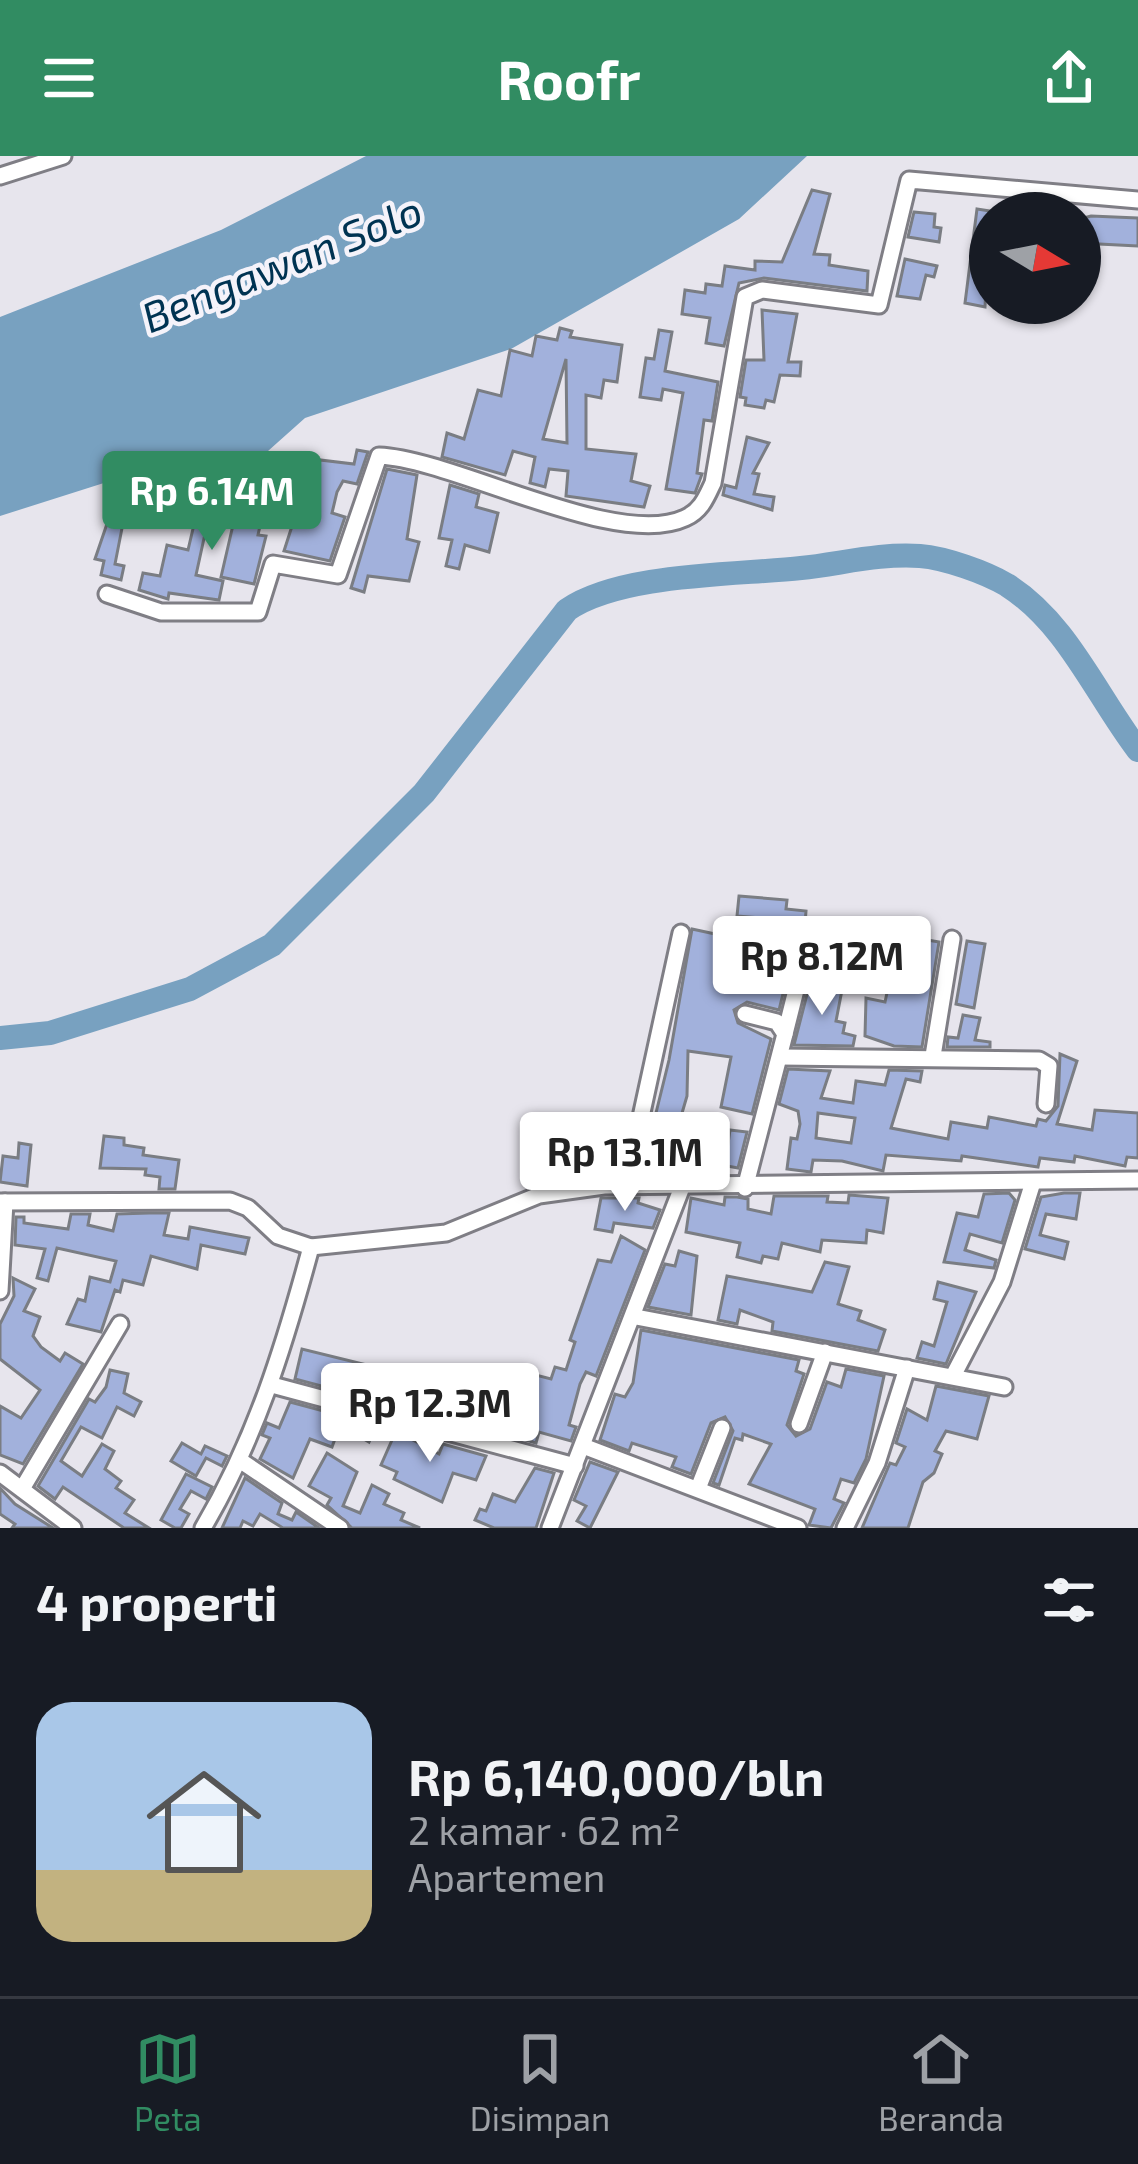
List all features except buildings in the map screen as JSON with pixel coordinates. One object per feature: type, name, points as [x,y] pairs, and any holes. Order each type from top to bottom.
[{"type":"street","points":[[0,176],[63,156]]},
{"type":"street","points":[[107,593],[161,612],[258,612],[273,564],[338,575],[379,456],[596,516],[664,524],[686,518],[702,507],[713,483],[745,297],[752,291],[875,308],[884,299],[904,186],[913,178],[1138,200]]},
{"type":"street","points":[[626,1186],[681,932]]},
{"type":"street","points":[[933,1056],[952,939]]},
{"type":"street","points":[[745,1188],[803,962],[832,950]]},
{"type":"street","points":[[745,1014],[777,1022],[784,1034]]},
{"type":"street","points":[[780,1058],[933,1056],[1046,1062],[1046,1104]]},
{"type":"street","points":[[0,1291],[3,1202],[230,1201],[248,1208],[278,1236],[311,1247],[446,1233],[539,1195],[626,1186],[1138,1180]]},
{"type":"street","points":[[953,1376],[1008,1270],[1034,1182]]},
{"type":"street","points":[[550,1528],[636,1316],[682,1187]]},
{"type":"street","points":[[203,1528],[241,1461],[272,1384],[311,1247]]},
{"type":"street","points":[[636,1316],[1004,1388]]},
{"type":"street","points":[[22,1490],[120,1324]]},
{"type":"street","points":[[799,1424],[824,1352]]},
{"type":"street","points":[[845,1528],[877,1463],[907,1367]]},
{"type":"street","points":[[272,1384],[575,1466]]},
{"type":"street","points":[[699,1486],[722,1428]]},
{"type":"street","points":[[583,1445],[798,1528]]},
{"type":"street","points":[[241,1461],[312,1521],[340,1528]]},
{"type":"street","points":[[0,1473],[73,1528]]},
{"type":"water","name":"Bengawan Solo","points":[[366,156],[807,156],[739,219],[511,349],[305,418],[268,451],[107,482],[0,516],[0,317],[221,230]]},
{"type":"waterway","points":[[0,1038],[50,1033],[190,989],[272,945],[424,793],[567,610],[617,589],[890,556],[953,563],[1007,585],[1047,619],[1138,750]]}]
